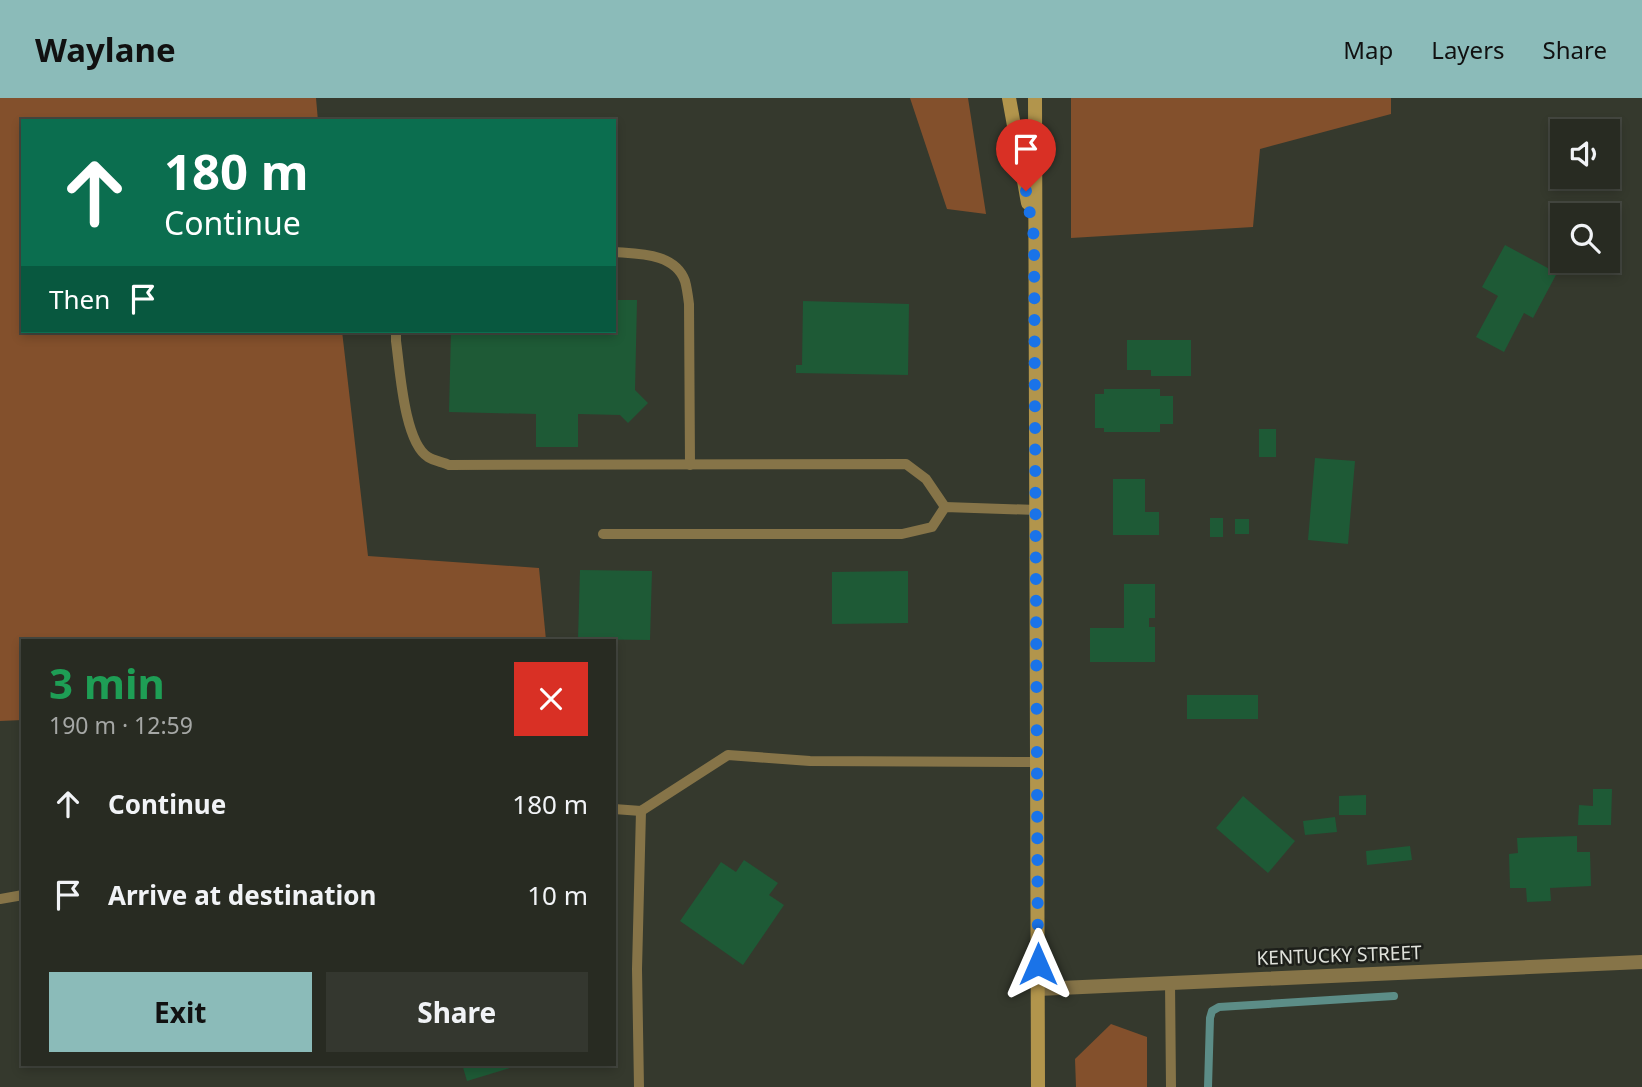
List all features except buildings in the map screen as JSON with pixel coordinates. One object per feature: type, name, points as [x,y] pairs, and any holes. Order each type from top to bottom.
[{"type":"street","points":[[1009,98],[1034,237]]},
{"type":"street","points":[[1035,98],[1038,1087]]},
{"type":"street","name":"KENTUCKY STREET","points":[[1038,989],[1642,962]]},
{"type":"lane","points":[[616,252],[653,256],[673,264],[685,279],[689,304],[690,465]]},
{"type":"lane","points":[[396,333],[409,423],[418,447],[428,458],[450,464],[906,464],[926,479],[945,507]]},
{"type":"lane","points":[[945,507],[1037,510]]},
{"type":"lane","points":[[603,534],[902,534],[932,527],[945,507]]},
{"type":"lane","points":[[616,810],[641,811],[728,755],[810,761],[1038,762]]},
{"type":"lane","points":[[639,1087],[637,968],[641,811]]},
{"type":"lane","points":[[0,899],[21,895]]},
{"type":"lane","points":[[1170,982],[1171,1087]]},
{"type":"shaded area","points":[[0,98],[316,98],[318,119],[21,119],[21,333],[342,333],[368,556],[539,568],[546,639],[21,639],[21,720],[0,721]]},
{"type":"shaded area","points":[[910,98],[968,98],[986,214],[947,209]]},
{"type":"shaded area","points":[[1071,98],[1391,98],[1391,114],[1260,149],[1253,227],[1071,238]]},
{"type":"shaded area","points":[[1111,1024],[1147,1037],[1147,1087],[1076,1087],[1075,1059]]},
{"type":"waterway","points":[[1208,1087],[1210,1018],[1212,1011],[1219,1007],[1394,996]]},
{"type":"route","points":[[1026,191],[1034,237],[1038,964]]}]
